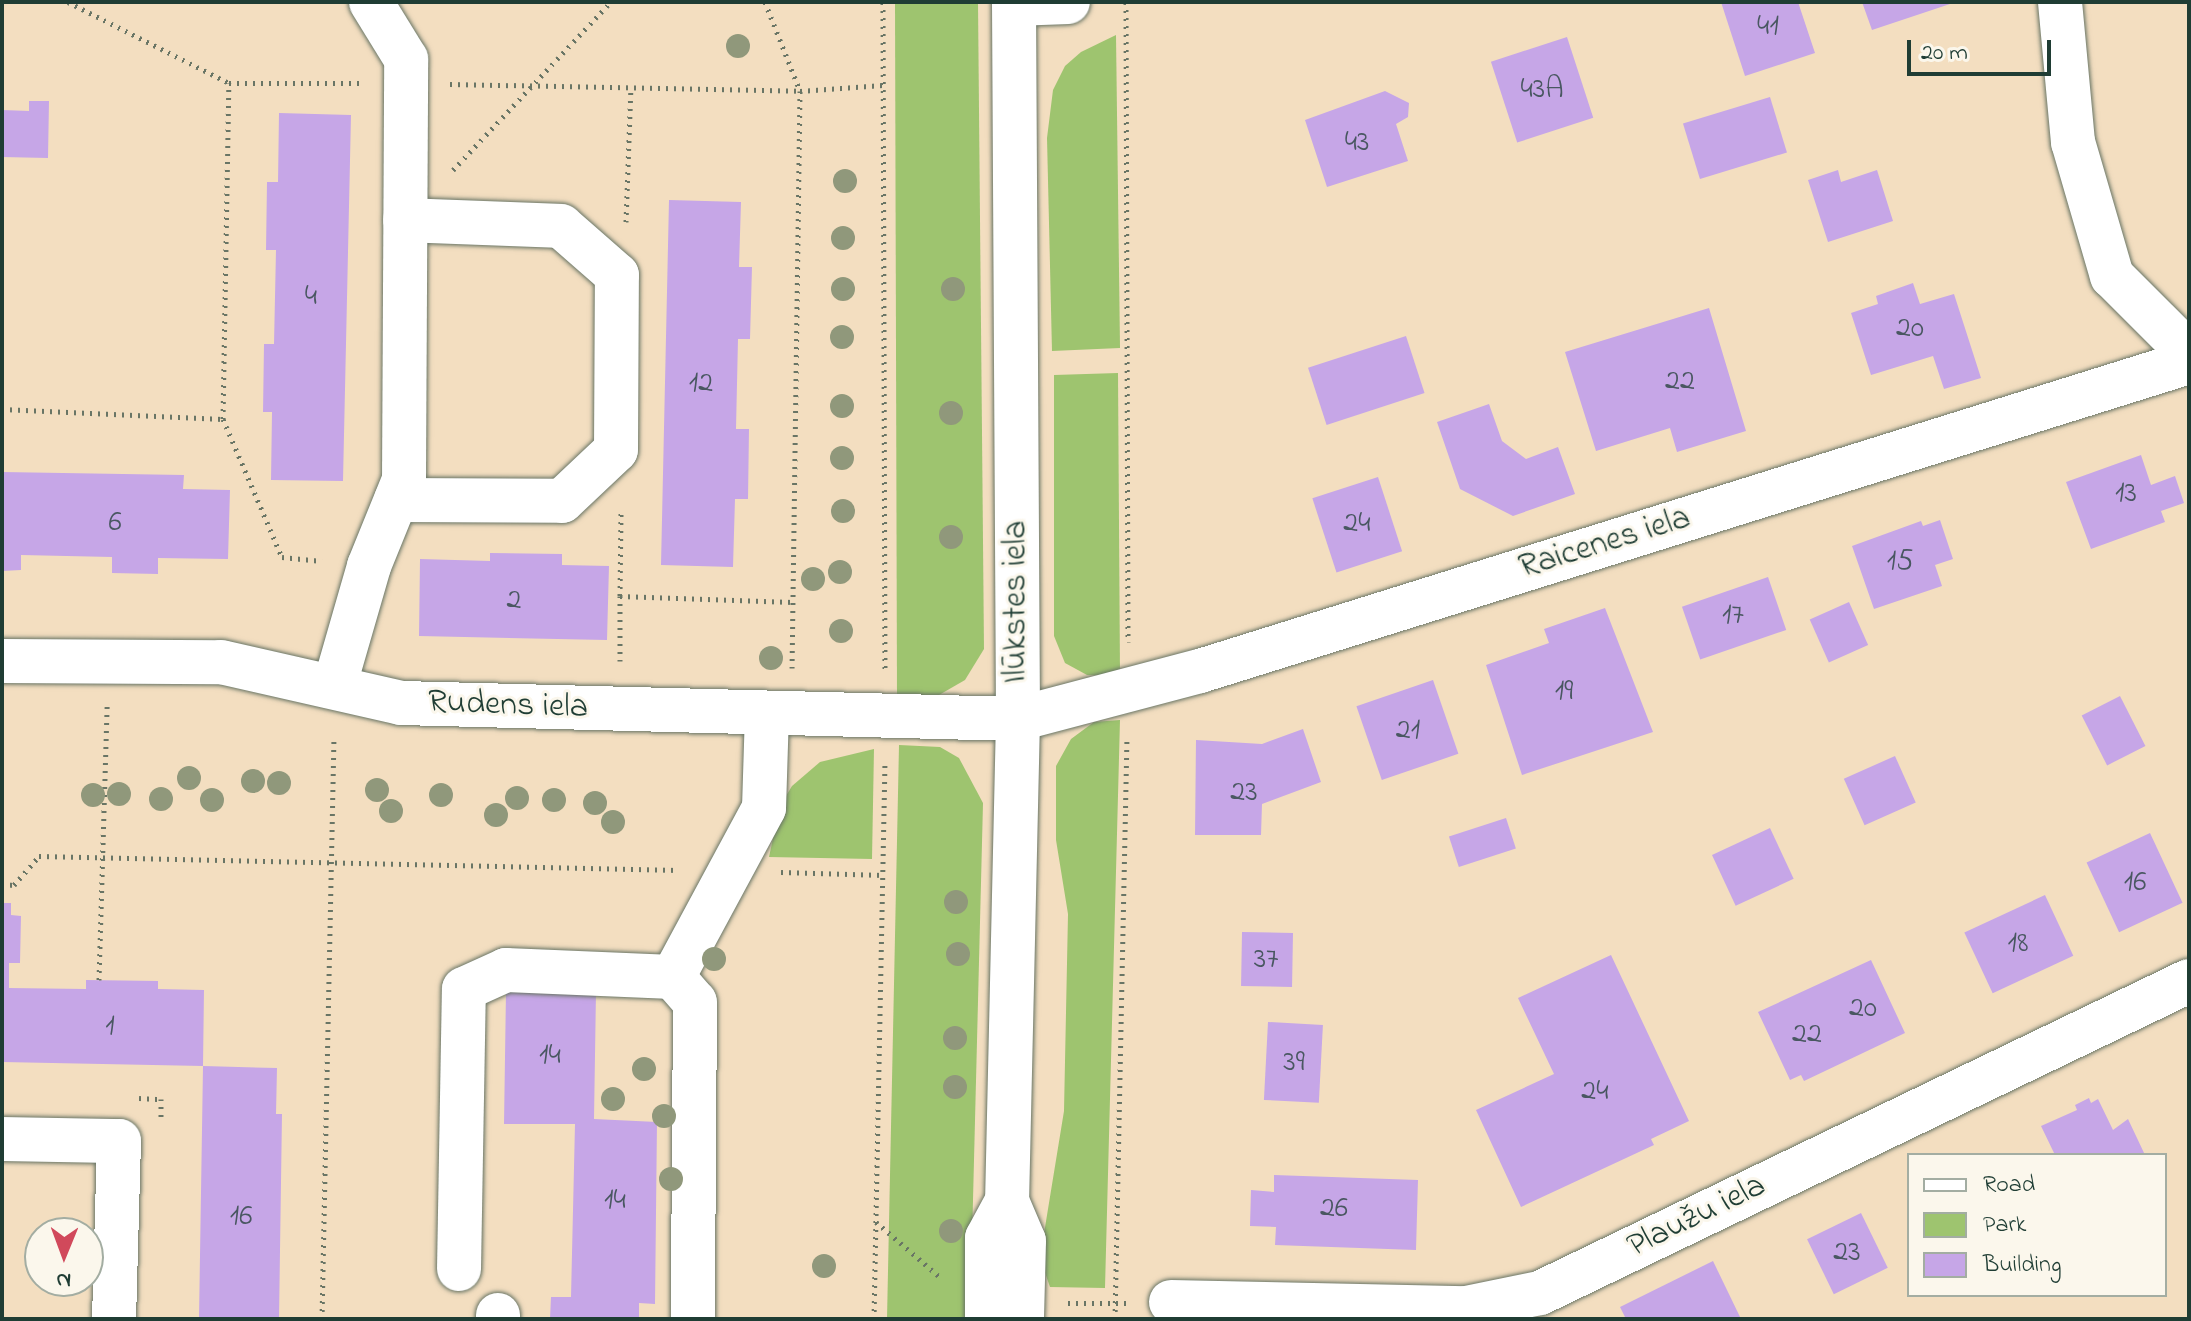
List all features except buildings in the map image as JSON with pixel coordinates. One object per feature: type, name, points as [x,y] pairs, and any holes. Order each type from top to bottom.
[{"type":"street","points":[[335,684],[369,566],[404,480],[406,59],[371,2]]},
{"type":"street","points":[[1014,3],[1068,2]]},
{"type":"street","points":[[2060,2],[2073,142],[2112,276],[2189,353]]},
{"type":"street","name":"Ilūkstes iela","points":[[1014,3],[1018,719],[1007,1201],[1024,1241],[1022,1319]]},
{"type":"street","points":[[396,500],[562,501],[616,450],[617,275],[561,226],[405,220]]},
{"type":"street","name":"Raicenes iela","points":[[1018,719],[1200,671],[2189,362]]},
{"type":"street","name":"Rudens iela","points":[[2,661],[221,662],[335,684],[401,703],[1018,719]]},
{"type":"street","points":[[673,977],[764,808],[767,713]]},
{"type":"street","points":[[459,1269],[464,989],[506,970],[673,977],[695,1002],[693,1319]]},
{"type":"street","name":"Plaužu iela","points":[[1171,1302],[1466,1308],[1540,1293],[2189,981]]},
{"type":"street","points":[[2,1139],[119,1141],[114,1319]]},
{"type":"street","name":"Ilūkstes iela","points":[[987,1319],[987,1238],[1007,1201]]},
{"type":"path","points":[[68,2],[229,83]]},
{"type":"path","points":[[405,220],[611,2]]},
{"type":"path","points":[[765,2],[800,91],[884,85]]},
{"type":"path","points":[[874,1319],[886,716],[883,2]]},
{"type":"path","points":[[617,275],[625,250],[631,87]]},
{"type":"path","points":[[2,409],[223,419],[282,557],[369,566]]},
{"type":"path","points":[[616,450],[621,494],[620,709]]},
{"type":"path","points":[[620,596],[794,602]]},
{"type":"path","points":[[99,980],[108,661]]},
{"type":"path","points":[[322,1319],[335,684]]},
{"type":"path","points":[[2,884],[14,885],[39,856],[884,875]]},
{"type":"path","points":[[875,1221],[944,1282]]},
{"type":"green space","points":[[895,2],[978,2],[984,649],[965,680],[939,695],[897,695]]},
{"type":"green space","points":[[1116,35],[1120,348],[1052,351],[1047,138],[1053,90],[1065,66],[1081,52]]},
{"type":"green space","points":[[1118,373],[1120,676],[1087,675],[1065,663],[1054,636],[1054,375]]},
{"type":"green space","points":[[1120,720],[1105,1288],[1050,1287],[1040,1258],[1064,1111],[1068,914],[1056,840],[1056,766],[1071,739],[1094,722]]},
{"type":"green space","points":[[899,745],[940,747],[959,758],[983,803],[970,1319],[887,1319]]},
{"type":"green space","points":[[874,749],[872,859],[769,857],[780,806],[792,786],[820,762]]}]
